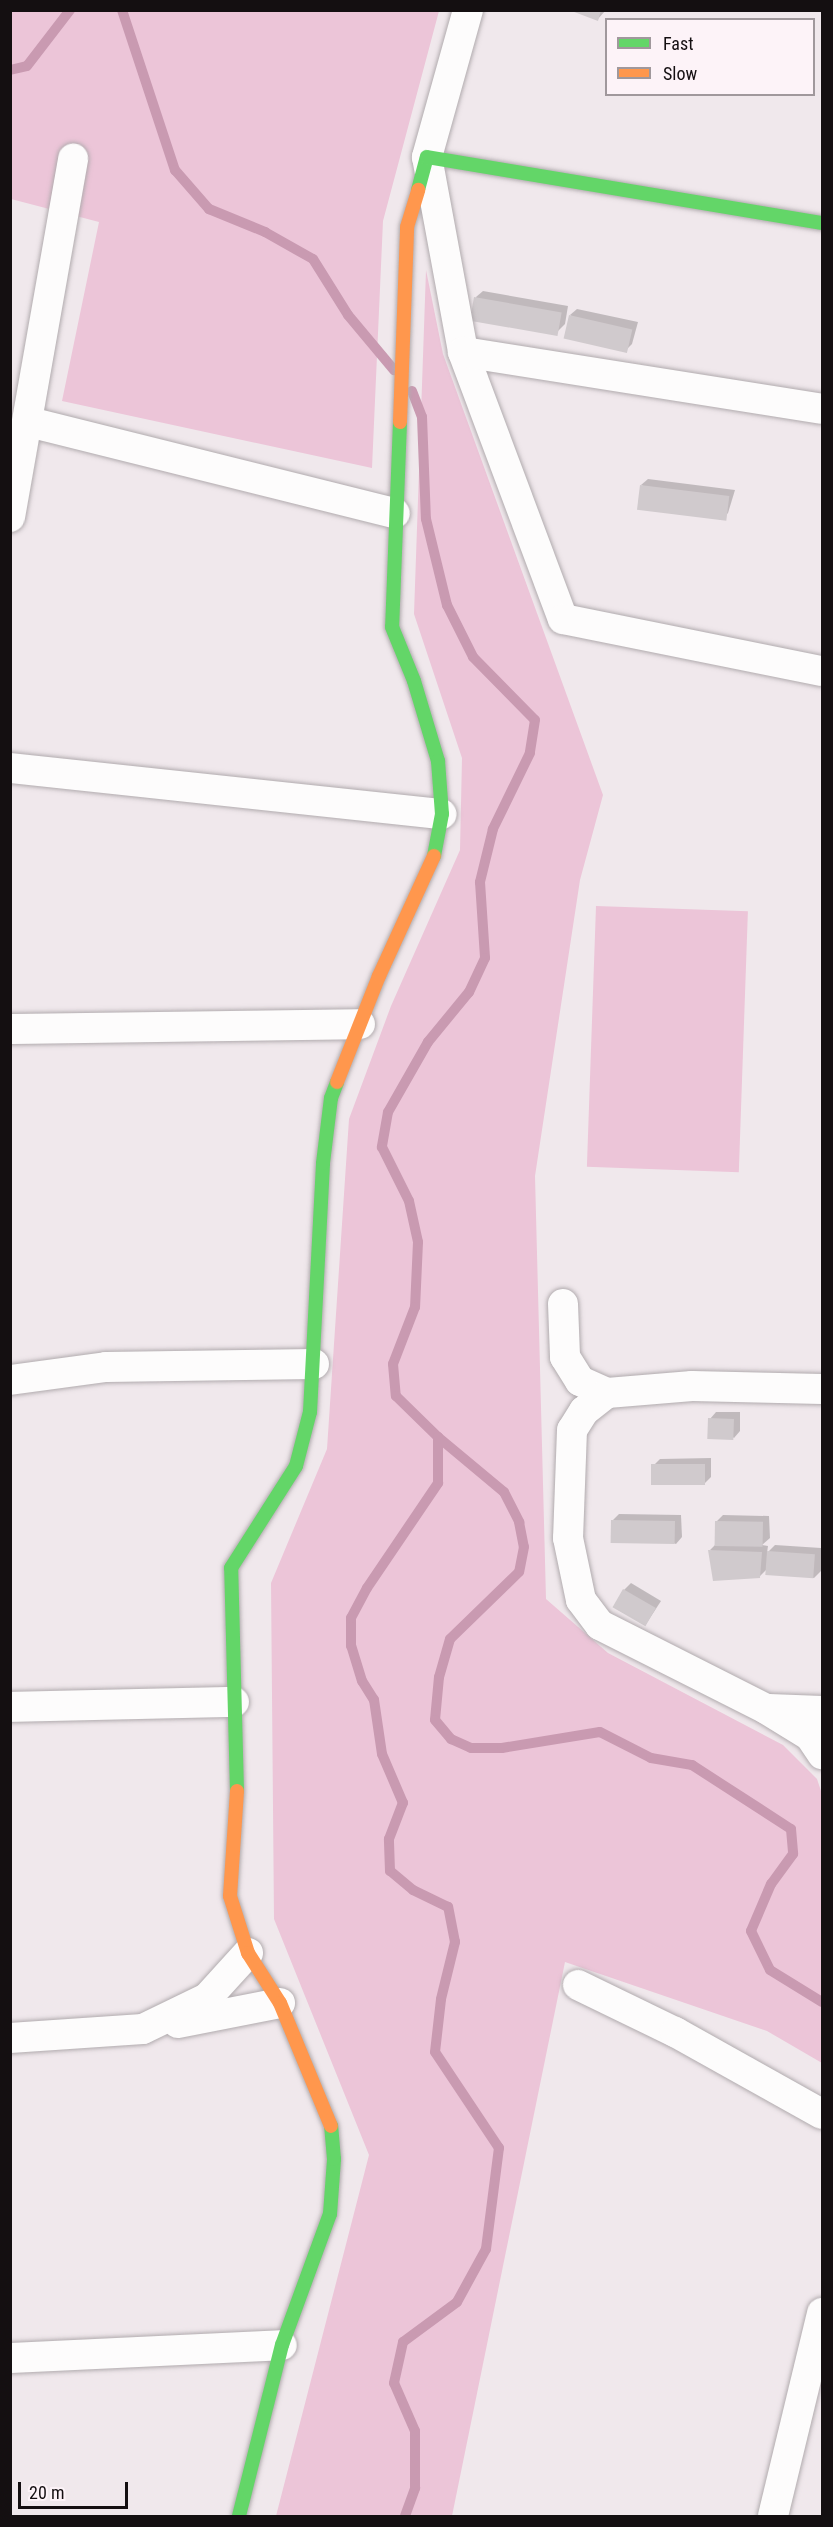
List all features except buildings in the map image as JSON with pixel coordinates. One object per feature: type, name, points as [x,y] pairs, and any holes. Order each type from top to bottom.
[{"type":"street","points":[[239,2517],[282,2344],[330,2214],[334,2159],[330,2122],[280,2003],[248,1953],[230,1896],[237,1771],[231,1568],[296,1466],[310,1412],[323,1163],[331,1098],[360,1024],[433,859],[442,814],[438,761],[414,681],[392,627],[395,513],[407,227],[468,10]]},
{"type":"street","points":[[427,157],[822,223]]},
{"type":"street","points":[[427,157],[463,352],[563,619],[822,671]]},
{"type":"street","points":[[10,517],[29,422],[73,158]]},
{"type":"street","points":[[463,352],[822,409]]},
{"type":"street","points":[[29,422],[395,513]]},
{"type":"street","points":[[10,768],[442,814]]},
{"type":"street","points":[[10,1029],[360,1024]]},
{"type":"street","points":[[563,1304],[565,1357],[580,1381],[607,1393],[692,1386],[822,1389]]},
{"type":"street","points":[[10,1380],[106,1367],[314,1364]]},
{"type":"street","points":[[607,1393],[584,1411],[572,1430],[568,1538],[581,1600],[600,1625],[766,1709],[810,1736],[822,1754]]},
{"type":"street","points":[[10,1707],[234,1702]]},
{"type":"street","points":[[766,1709],[822,1711]]},
{"type":"street","points":[[143,2030],[207,1998],[248,1953]]},
{"type":"street","points":[[578,1985],[675,2032],[822,2114]]},
{"type":"street","points":[[10,2038],[143,2030],[280,2003]]},
{"type":"street","points":[[772,2517],[822,2313]]},
{"type":"street","points":[[10,2358],[282,2344]]},
{"type":"shaded area","points":[[10,11],[439,11],[383,221],[372,468],[62,401],[99,222],[11,199]]},
{"type":"shaded area","points":[[426,270],[443,354],[603,795],[580,880],[535,1176],[546,1599],[608,1653],[783,1745],[817,1779],[822,1794],[822,2063],[767,2031],[565,1962],[452,2516],[276,2516],[369,2155],[274,1919],[271,1583],[327,1449],[349,1119],[391,1006],[460,850],[462,758],[414,614]]},
{"type":"shaded area","points":[[596,906],[748,911],[739,1172],[587,1167]]},
{"type":"waterway","points":[[10,70],[27,66],[70,10]]},
{"type":"waterway","points":[[122,10],[175,170],[209,209],[265,232],[313,259],[348,315],[394,370]]},
{"type":"waterway","points":[[412,391],[422,417],[426,519],[447,605],[473,657],[535,720],[530,753],[493,829],[480,882],[485,958],[469,992],[428,1042],[388,1112],[382,1147],[409,1201],[418,1242],[415,1307],[393,1364],[396,1396],[438,1437],[504,1492],[519,1522],[524,1547],[519,1572],[450,1639],[439,1677],[435,1720],[451,1739],[471,1748],[502,1748],[600,1732],[651,1758],[692,1765],[791,1829],[793,1854],[771,1884],[751,1931],[770,1970],[822,2002]]},
{"type":"waterway","points":[[405,2516],[415,2488],[415,2431],[394,2383],[403,2342],[457,2302],[486,2249],[499,2148],[435,2052],[441,1999],[455,1942],[448,1907],[413,1890],[390,1871],[389,1839],[403,1803],[382,1754],[374,1700],[362,1681],[351,1646],[351,1618],[367,1588],[438,1483],[438,1437]]},
{"type":"traffic: fast","points":[[418,190],[427,157],[822,223]]},
{"type":"traffic: fast","points":[[400,422],[392,627],[414,681],[438,761],[442,814],[434,856]]},
{"type":"traffic: fast","points":[[237,1791],[231,1568],[296,1466],[310,1412],[323,1163],[331,1098],[337,1082]]},
{"type":"traffic: fast","points":[[239,2516],[282,2345],[330,2214],[334,2159],[331,2126]]},
{"type":"traffic: slow","points":[[400,422],[407,227],[418,190]]},
{"type":"traffic: slow","points":[[337,1082],[379,976],[434,856]]},
{"type":"traffic: slow","points":[[237,1791],[230,1896],[248,1953],[280,2003],[331,2126]]}]
